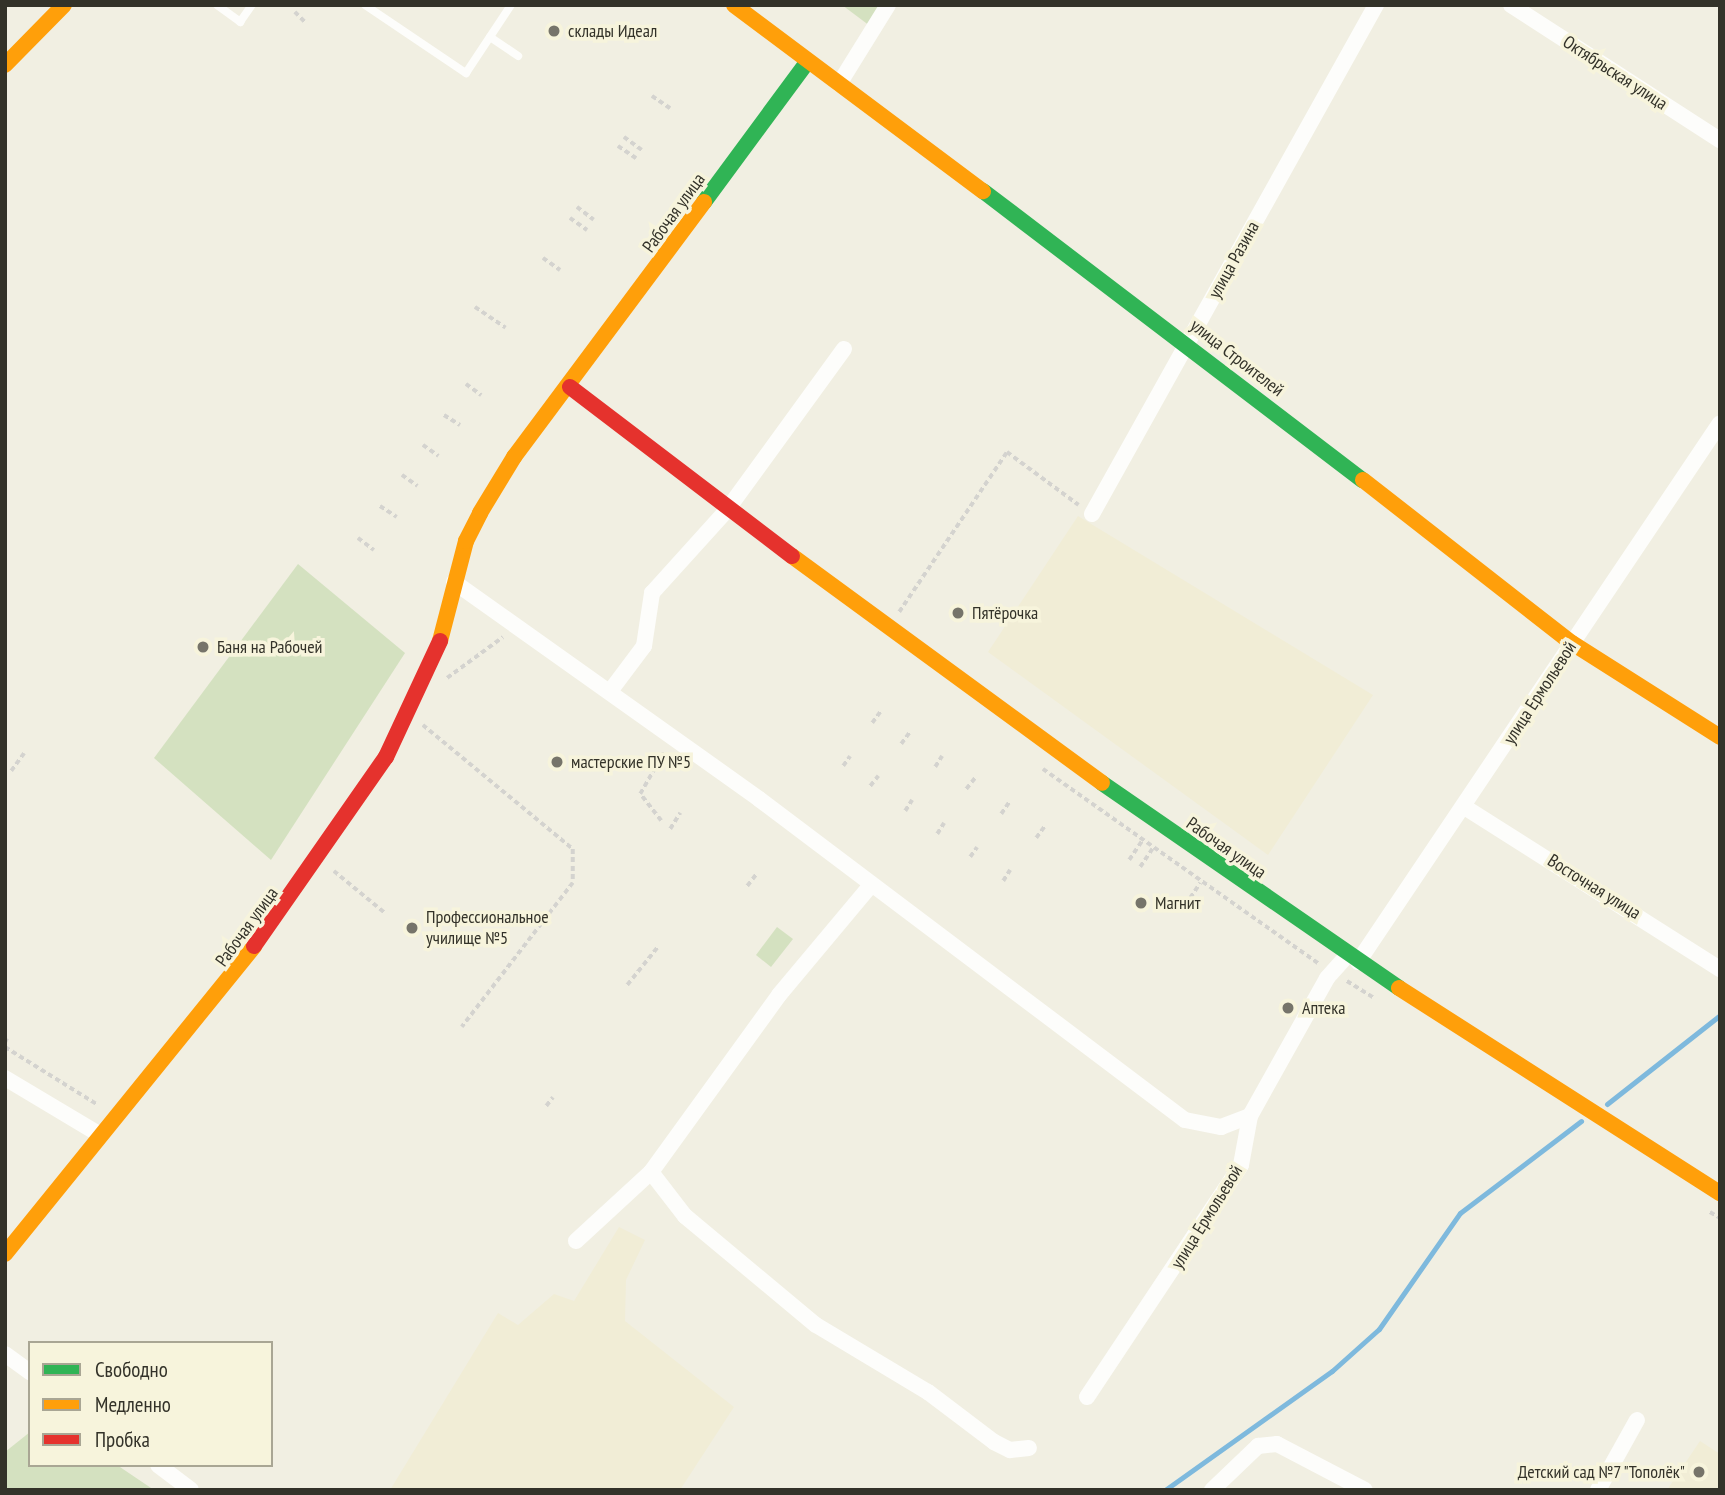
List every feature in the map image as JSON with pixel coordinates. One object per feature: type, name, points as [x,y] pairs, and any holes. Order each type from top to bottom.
[{"type":"street","name":"улица Строителей","points":[[734,5],[1186,343],[1572,643],[1720,737]]},
{"type":"street","points":[[839,84],[888,5]]},
{"type":"street","name":"улица Разина","points":[[1092,514],[1376,5]]},
{"type":"street","name":"Октябрьская улица","points":[[1511,5],[1720,141]]},
{"type":"street","points":[[5,65],[60,7]]},
{"type":"street","name":"Рабочая улица","points":[[5,1254],[97,1133],[160,1070],[320,859],[407,715],[437,653],[454,582],[480,513],[808,61]]},
{"type":"street","points":[[611,690],[644,646],[652,593],[727,510],[844,349]]},
{"type":"street","name":"Рабочая улица","points":[[570,387],[887,631],[1353,959],[1720,1193]]},
{"type":"street","name":"улица Ермольевой","points":[[1087,1397],[1241,1166],[1250,1116],[1327,978],[1353,959],[1466,808],[1572,643],[1720,423]]},
{"type":"street","points":[[454,582],[611,690],[1185,1121],[1221,1126],[1250,1116]]},
{"type":"street","name":"Восточная улица","points":[[1466,808],[1720,969]]},
{"type":"street","points":[[576,1241],[650,1172],[779,995],[870,886]]},
{"type":"street","points":[[5,1078],[97,1133]]},
{"type":"street","points":[[650,1172],[685,1216],[816,1325],[928,1392],[994,1442],[1010,1450],[1030,1448]]},
{"type":"street","points":[[5,1354],[28,1370]]},
{"type":"street","points":[[1598,1490],[1637,1420]]},
{"type":"street","points":[[1212,1490],[1258,1446],[1277,1444],[1365,1490]]},
{"type":"street","points":[[161,1467],[191,1490]]},
{"type":"lane","points":[[217,5],[240,22],[252,5]]},
{"type":"lane","points":[[363,8],[466,73],[511,5]]},
{"type":"lane","points":[[490,37],[518,56]]},
{"type":"path","points":[[295,12],[306,23]]},
{"type":"path","points":[[652,96],[670,108]]},
{"type":"path","points":[[624,137],[642,149]]},
{"type":"path","points":[[618,146],[636,158]]},
{"type":"path","points":[[577,208],[594,220]]},
{"type":"path","points":[[569,218],[587,230]]},
{"type":"path","points":[[542,258],[560,270]]},
{"type":"path","points":[[475,307],[506,328]]},
{"type":"path","points":[[466,384],[481,395]]},
{"type":"path","points":[[444,415],[460,425]]},
{"type":"path","points":[[424,445],[439,456]]},
{"type":"path","points":[[887,631],[1007,452],[1092,514]]},
{"type":"path","points":[[402,475],[418,486]]},
{"type":"path","points":[[380,506],[397,517]]},
{"type":"path","points":[[358,538],[374,550]]},
{"type":"path","points":[[444,681],[519,626]]},
{"type":"path","points":[[872,723],[880,712]]},
{"type":"path","points":[[407,715],[573,849],[573,883],[462,1027]]},
{"type":"path","points":[[901,744],[909,733]]},
{"type":"path","points":[[661,821],[640,794],[673,738]]},
{"type":"path","points":[[10,771],[24,753]]},
{"type":"path","points":[[934,767],[942,756]]},
{"type":"path","points":[[843,766],[850,757]]},
{"type":"path","points":[[870,786],[878,776]]},
{"type":"path","points":[[966,789],[975,778]]},
{"type":"path","points":[[905,811],[912,800]]},
{"type":"path","points":[[1001,814],[1009,803]]},
{"type":"path","points":[[670,829],[680,813]]},
{"type":"path","points":[[937,834],[944,823]]},
{"type":"path","points":[[1036,838],[1044,827]]},
{"type":"path","points":[[1129,860],[1142,841]]},
{"type":"path","points":[[970,857],[977,847]]},
{"type":"path","points":[[1139,867],[1152,849]]},
{"type":"path","points":[[320,859],[384,912]]},
{"type":"path","points":[[1003,881],[1010,870]]},
{"type":"path","points":[[747,886],[757,873]]},
{"type":"path","points":[[1190,898],[1200,883]]},
{"type":"path","points":[[627,985],[657,948]]},
{"type":"path","points":[[6,1042],[73,1093],[99,1105],[107,1100]]},
{"type":"path","points":[[546,1106],[553,1097]]},
{"type":"shaded area","points":[[1078,516],[1373,695],[1268,855],[988,652]]},
{"type":"shaded area","points":[[619,1227],[645,1240],[626,1280],[625,1321],[734,1407],[680,1490],[390,1490],[498,1313],[518,1325],[554,1294],[574,1301]]},
{"type":"shaded area","name":"Детский сад №7 \"Тополёк\"","points":[[1700,1441],[1720,1454],[1720,1490],[1667,1490]]},
{"type":"green space","points":[[842,5],[884,5],[870,26]]},
{"type":"green space","points":[[298,564],[405,653],[271,860],[154,758]]},
{"type":"green space","points":[[777,927],[793,939],[771,967],[756,955]]},
{"type":"green space","points":[[28,1434],[28,1467],[120,1467],[154,1490],[5,1490],[5,1452]]},
{"type":"waterway","points":[[1607,1104],[1720,1015]]},
{"type":"waterway","points":[[1165,1490],[1332,1371],[1379,1329],[1460,1213],[1581,1121]]},
{"type":"traffic: fast","points":[[704,202],[808,61]]},
{"type":"traffic: fast","points":[[983,191],[1363,480]]},
{"type":"traffic: fast","points":[[1102,783],[1399,988]]},
{"type":"traffic: slow","points":[[5,65],[64,5]]},
{"type":"traffic: slow","points":[[734,5],[983,191]]},
{"type":"traffic: slow","points":[[440,641],[466,541],[480,513],[514,457],[704,202]]},
{"type":"traffic: slow","points":[[1363,480],[1572,643],[1720,737]]},
{"type":"traffic: slow","points":[[792,556],[1102,783]]},
{"type":"traffic: slow","points":[[5,1254],[254,946]]},
{"type":"traffic: slow","points":[[1399,988],[1720,1193]]},
{"type":"traffic: jam","points":[[570,387],[792,556]]},
{"type":"traffic: jam","points":[[254,946],[386,757],[440,641]]},
{"type":"place","name":"склады Идеал","points":[[554,31]]},
{"type":"place","name":"Пятёрочка","points":[[958,613]]},
{"type":"place","name":"Баня на Рабочей","points":[[203,647]]},
{"type":"place","name":"мастерские ПУ №5","points":[[557,762]]},
{"type":"place","name":"Магнит","points":[[1141,903]]},
{"type":"place","name":"Профессиональное училище №5","points":[[412,928]]},
{"type":"place","name":"Аптека","points":[[1288,1008]]},
{"type":"place","name":"Детский сад №7 \"Тополёк\"","points":[[1699,1472]]}]
